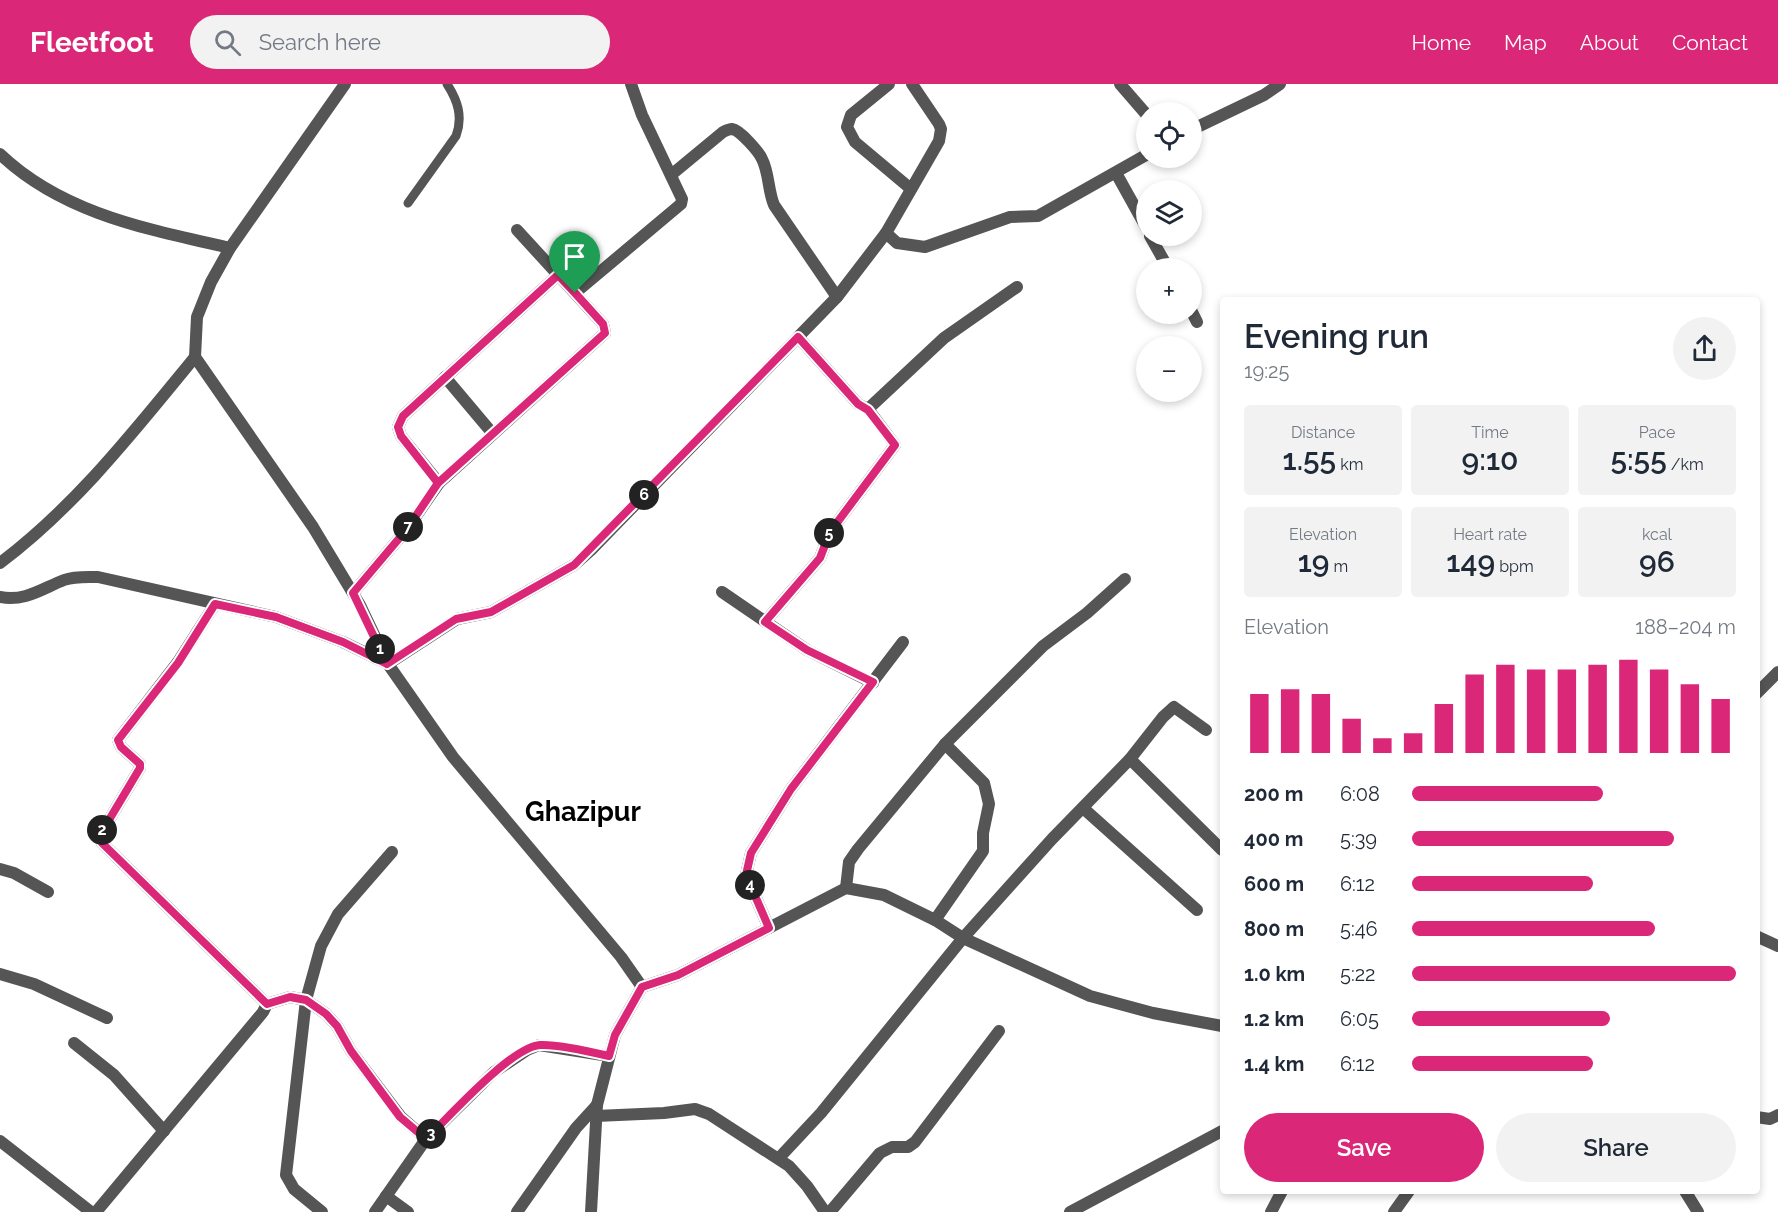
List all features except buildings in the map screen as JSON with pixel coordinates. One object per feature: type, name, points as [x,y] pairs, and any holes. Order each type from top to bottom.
[{"type":"street","points":[[0,564],[33,537],[85,487],[195,357],[197,317],[211,282],[230,248],[345,84]]},
{"type":"street","points":[[575,293],[681,204],[682,198],[642,115],[631,84]]},
{"type":"street","points":[[889,84],[851,115],[847,127],[855,142],[911,189]]},
{"type":"street","points":[[387,664],[456,619],[491,612],[574,565],[837,297],[886,233],[939,141],[941,129],[912,84]]},
{"type":"street","points":[[1120,84],[1136,102]]},
{"type":"street","points":[[1202,125],[1264,95],[1280,84]]},
{"type":"street","points":[[671,175],[723,132],[735,130],[762,159],[774,206],[837,297]]},
{"type":"street","points":[[0,154],[44,189],[107,217],[230,248]]},
{"type":"street","points":[[886,233],[897,243],[926,247],[1010,217],[1038,216],[1136,161]]},
{"type":"street","points":[[1116,173],[1136,209]]},
{"type":"street","points":[[353,593],[407,529],[438,483],[605,333],[603,324],[517,230]]},
{"type":"street","points":[[438,483],[401,436],[398,427],[403,416],[558,275]]},
{"type":"street","points":[[868,410],[944,338],[1017,287]]},
{"type":"street","points":[[765,622],[820,558],[830,532],[895,445],[868,410],[858,404],[798,337]]},
{"type":"street","points":[[195,357],[313,527],[353,593],[387,664],[453,757],[621,957],[642,987]]},
{"type":"street","points":[[445,377],[493,434]]},
{"type":"street","points":[[0,597],[37,594],[65,580],[80,577],[98,578],[276,617],[343,642],[387,664]]},
{"type":"street","points":[[846,888],[849,862],[945,744],[1043,646],[1087,613],[1125,579]]},
{"type":"street","points":[[722,592],[807,650],[873,682]]},
{"type":"street","points":[[215,604],[178,663],[118,740],[121,747],[140,764],[140,768],[100,835],[102,843],[267,1004]]},
{"type":"street","points":[[769,928],[746,875],[751,853],[791,789],[903,642]]},
{"type":"street","points":[[1760,690],[1778,672]]},
{"type":"street","points":[[779,1158],[821,1113],[963,938],[1130,759],[1163,717],[1174,707],[1206,730]]},
{"type":"street","points":[[935,920],[982,851],[989,804],[984,783],[945,744]]},
{"type":"street","points":[[1130,759],[1220,848]]},
{"type":"street","points":[[1083,808],[1197,910]]},
{"type":"street","points":[[322,1212],[294,1189],[286,1175],[306,1000],[321,946],[338,914],[392,852]]},
{"type":"street","points":[[0,869],[14,873],[48,891]]},
{"type":"street","points":[[591,1212],[597,1110],[609,1056],[615,1035],[642,987],[678,975],[846,888],[884,895],[935,920],[963,938],[1090,996],[1220,1026]]},
{"type":"street","points":[[1760,938],[1778,946]]},
{"type":"street","points":[[0,974],[34,984],[107,1018]]},
{"type":"street","points":[[96,1212],[267,1004],[290,997],[306,1000],[326,1014],[337,1026],[351,1051],[400,1117],[426,1139]]},
{"type":"street","points":[[830,1212],[880,1153],[892,1147],[908,1147],[915,1142],[999,1031]]},
{"type":"street","points":[[74,1042],[114,1075],[164,1131]]},
{"type":"street","points":[[375,1212],[426,1139],[494,1072],[527,1050],[539,1045],[609,1056]]},
{"type":"street","points":[[517,1212],[576,1128],[597,1110],[656,1114],[694,1109],[709,1114],[758,1147],[779,1158],[807,1186],[825,1212]]},
{"type":"street","points":[[1760,1118],[1770,1119],[1778,1115]]},
{"type":"street","points":[[1070,1212],[1220,1132]]},
{"type":"street","points":[[0,1141],[91,1212]]},
{"type":"street","points":[[1271,1212],[1280,1194]]},
{"type":"street","points":[[1394,1212],[1407,1194]]},
{"type":"street","points":[[1687,1194],[1698,1212]]},
{"type":"street","points":[[386,1196],[408,1212]]},
{"type":"lane","points":[[408,203],[456,136],[460,124],[459,109],[447,84]]},
{"type":"district","name":"Ghazipur","points":[[583,812]]},
{"type":"route","points":[[575,293],[558,275],[403,416],[398,427],[401,436],[438,483],[407,529],[353,593],[360,605],[387,664],[456,619],[491,612],[574,565],[798,337],[858,404],[868,410],[895,445],[830,532],[820,558],[812,569],[765,622],[807,650],[873,682],[791,789],[748,860],[746,875],[769,928],[678,975],[642,987],[615,1035],[609,1056],[539,1045],[527,1050],[494,1072],[426,1139],[400,1117],[351,1051],[337,1026],[326,1014],[306,1000],[290,997],[267,1004],[102,843],[100,835],[102,828],[140,768],[140,764],[121,747],[118,740],[178,663],[215,604],[276,617],[343,642],[387,664],[353,593],[407,529],[438,483],[605,333],[603,324],[575,293]]}]
